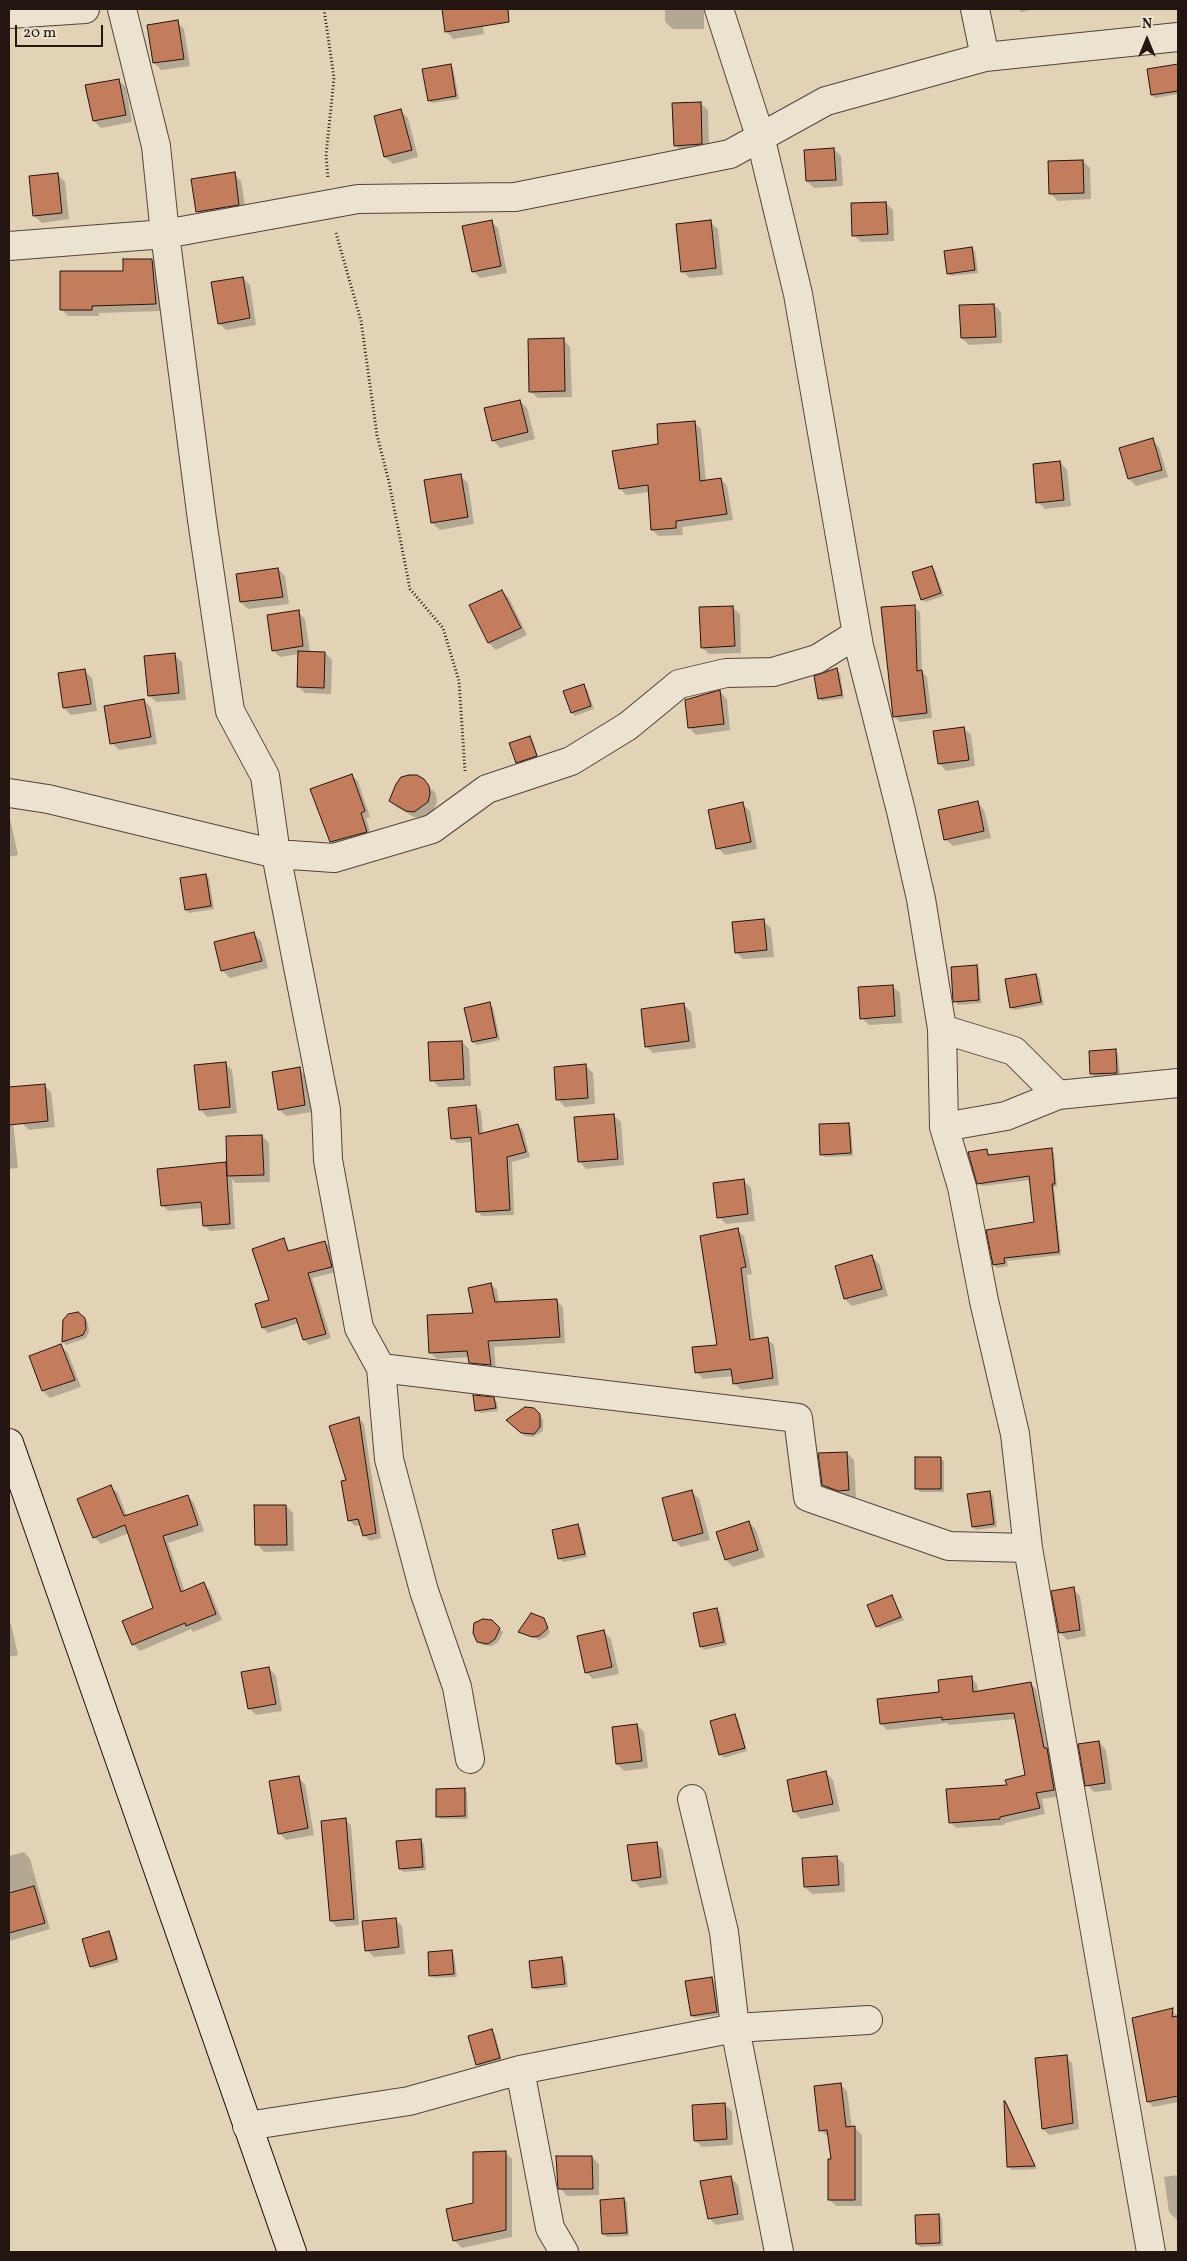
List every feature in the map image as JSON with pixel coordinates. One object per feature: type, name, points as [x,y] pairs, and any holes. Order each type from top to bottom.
[{"type":"street","points":[[9,14],[85,9]]},
{"type":"street","points":[[122,9],[156,146],[164,234],[220,652],[230,711],[265,776],[276,854],[323,1095],[328,1160],[359,1328],[382,1368],[389,1458],[424,1591],[457,1687],[470,1759]]},
{"type":"street","points":[[719,9],[760,136],[798,294],[857,634],[921,899],[942,1029],[944,1127],[962,1187],[984,1301],[1015,1434],[1028,1548],[1152,2252]]},
{"type":"street","points":[[974,9],[985,56]]},
{"type":"street","points":[[9,246],[164,234],[358,199],[515,197],[730,154],[826,101],[985,56],[1178,37]]},
{"type":"street","points":[[9,793],[48,799],[276,854],[334,858],[432,829],[487,788],[571,761],[628,726],[679,684],[726,673],[773,672],[817,659],[857,634]]},
{"type":"street","points":[[942,1029],[1014,1051],[1058,1095]]},
{"type":"street","points":[[944,1127],[1006,1116],[1058,1095],[1178,1083]]},
{"type":"street","points":[[382,1368],[798,1418],[808,1497],[949,1546],[1028,1548]]},
{"type":"street","points":[[9,1443],[292,2252]]},
{"type":"street","points":[[692,1799],[724,1932],[735,2028],[779,2252]]},
{"type":"street","points":[[247,2126],[409,2101],[520,2070],[735,2028],[868,2020]]},
{"type":"street","points":[[520,2070],[550,2228],[564,2252]]},
{"type":"path","points":[[324,9],[334,78],[326,156],[337,242],[361,321],[377,435],[390,482],[410,589],[443,628],[459,681],[465,771],[455,812]]},
{"type":"building","points":[[442,9],[508,9],[509,22],[445,32]]},
{"type":"building","points":[[178,20],[184,59],[153,63],[147,25]]},
{"type":"building","points":[[451,64],[456,96],[428,101],[422,69]]},
{"type":"building","points":[[1178,64],[1178,91],[1151,95],[1147,69]]},
{"type":"building","points":[[119,79],[126,115],[93,121],[85,85]]},
{"type":"building","points":[[701,102],[702,144],[674,146],[672,103]]},
{"type":"building","points":[[401,109],[412,150],[384,157],[374,116]]},
{"type":"building","points":[[834,148],[836,180],[806,181],[804,150]]},
{"type":"building","points":[[1083,160],[1084,193],[1049,194],[1048,161]]},
{"type":"building","points":[[235,172],[239,205],[196,212],[191,179]]},
{"type":"building","points":[[58,173],[62,213],[33,216],[29,176]]},
{"type":"building","points":[[886,202],[888,234],[852,236],[851,203]]},
{"type":"building","points":[[492,220],[501,266],[472,272],[462,226]]},
{"type":"building","points":[[711,220],[716,268],[681,272],[676,224]]},
{"type":"building","points":[[972,247],[975,270],[947,274],[944,251]]},
{"type":"building","points":[[123,259],[152,259],[156,304],[92,306],[92,310],[60,310],[60,271],[123,271]]},
{"type":"building","points":[[243,277],[250,318],[218,324],[211,282]]},
{"type":"building","points":[[994,304],[996,337],[961,338],[959,305]]},
{"type":"building","points":[[564,338],[565,391],[529,392],[528,339]]},
{"type":"building","points":[[520,400],[528,432],[492,441],[484,408]]},
{"type":"building","points":[[695,421],[700,481],[721,478],[727,514],[676,521],[676,528],[651,530],[648,485],[619,489],[612,451],[658,444],[657,424]]},
{"type":"building","points":[[1153,438],[1162,470],[1128,479],[1119,448]]},
{"type":"building","points":[[1060,461],[1064,500],[1036,503],[1033,464]]},
{"type":"building","points":[[461,474],[468,517],[431,523],[424,480]]},
{"type":"building","points":[[932,566],[941,593],[921,600],[912,572]]},
{"type":"building","points":[[278,568],[283,597],[240,602],[236,574]]},
{"type":"building","points":[[502,590],[521,628],[488,643],[469,605]]},
{"type":"building","points":[[915,605],[917,671],[922,670],[927,713],[893,717],[881,607]]},
{"type":"building","points":[[733,606],[735,646],[701,648],[699,607]]},
{"type":"building","points":[[299,610],[303,646],[272,651],[267,615]]},
{"type":"building","points":[[298,651],[325,652],[324,688],[297,687]]},
{"type":"building","points":[[175,653],[179,693],[148,696],[144,656]]},
{"type":"building","points":[[837,668],[842,695],[818,699],[814,676]]},
{"type":"building","points":[[85,669],[91,704],[63,708],[58,673]]},
{"type":"building","points":[[584,684],[591,706],[571,713],[563,691]]},
{"type":"building","points":[[720,690],[724,724],[688,728],[685,700]]},
{"type":"building","points":[[144,699],[151,737],[110,744],[104,706]]},
{"type":"building","points":[[964,727],[969,760],[938,764],[933,731]]},
{"type":"building","points":[[530,736],[537,756],[516,763],[509,743]]},
{"type":"building","points":[[352,774],[365,811],[361,813],[367,832],[330,842],[310,789]]},
{"type":"building","points":[[417,775],[424,779],[429,786],[428,802],[414,812],[406,811],[389,801],[401,777]]},
{"type":"building","points":[[978,801],[984,831],[944,840],[938,810]]},
{"type":"building","points":[[743,802],[751,842],[716,849],[708,810]]},
{"type":"building","points":[[206,874],[211,906],[185,910],[180,878]]},
{"type":"building","points":[[764,919],[767,950],[735,953],[732,922]]},
{"type":"building","points":[[254,932],[262,961],[221,971],[214,942]]},
{"type":"building","points":[[977,965],[979,1000],[953,1002],[951,967]]},
{"type":"building","points":[[1036,974],[1041,1002],[1010,1008],[1005,979]]},
{"type":"building","points":[[893,985],[895,1016],[860,1019],[858,987]]},
{"type":"building","points":[[490,1002],[497,1037],[472,1042],[464,1008]]},
{"type":"building","points":[[684,1003],[689,1041],[645,1047],[641,1009]]},
{"type":"building","points":[[462,1041],[464,1079],[430,1081],[428,1042]]},
{"type":"building","points":[[1116,1049],[1117,1073],[1090,1074],[1089,1051]]},
{"type":"building","points":[[226,1062],[230,1107],[199,1110],[194,1065]]},
{"type":"building","points":[[586,1064],[588,1098],[556,1100],[554,1067]]},
{"type":"building","points":[[300,1067],[305,1105],[278,1110],[272,1072]]},
{"type":"building","points":[[45,1084],[48,1121],[9,1125],[9,1087]]},
{"type":"building","points":[[476,1105],[479,1134],[518,1124],[526,1152],[507,1157],[510,1210],[476,1212],[471,1137],[451,1139],[448,1108]]},
{"type":"building","points":[[614,1114],[618,1159],[578,1162],[574,1117]]},
{"type":"building","points":[[849,1123],[851,1153],[820,1155],[819,1124]]},
{"type":"building","points":[[262,1135],[264,1175],[227,1176],[226,1136]]},
{"type":"building","points":[[1052,1148],[1055,1184],[1052,1184],[1059,1252],[1004,1258],[1005,1263],[993,1265],[986,1230],[1034,1222],[1029,1176],[977,1184],[968,1152],[987,1149],[988,1155]]},
{"type":"building","points":[[226,1162],[230,1224],[203,1226],[201,1202],[161,1206],[157,1169]]},
{"type":"building","points":[[744,1179],[748,1214],[717,1218],[713,1183]]},
{"type":"building","points":[[738,1228],[746,1267],[741,1268],[750,1340],[768,1337],[773,1378],[733,1384],[731,1369],[695,1373],[692,1347],[717,1345],[700,1236]]},
{"type":"building","points":[[284,1238],[288,1251],[325,1241],[332,1267],[308,1273],[326,1334],[303,1340],[296,1318],[262,1328],[255,1304],[269,1300],[252,1249]]},
{"type":"building","points":[[872,1255],[882,1289],[844,1299],[835,1266]]},
{"type":"building","points":[[491,1283],[495,1302],[557,1299],[560,1337],[488,1341],[491,1365],[469,1363],[467,1351],[429,1353],[427,1315],[473,1313],[468,1288]]},
{"type":"building","points":[[78,1312],[85,1318],[86,1329],[83,1335],[62,1342],[63,1320],[68,1314]]},
{"type":"building","points":[[61,1344],[75,1380],[42,1391],[29,1356]]},
{"type":"building","points":[[473,1395],[494,1397],[496,1408],[475,1411]]},
{"type":"building","points":[[525,1407],[534,1408],[540,1414],[540,1427],[534,1434],[521,1433],[506,1420]]},
{"type":"building","points":[[359,1417],[376,1533],[363,1536],[358,1519],[348,1521],[341,1481],[346,1480],[329,1426]]},
{"type":"building","points":[[847,1452],[849,1490],[838,1491],[822,1485],[818,1453]]},
{"type":"building","points":[[915,1457],[941,1457],[941,1489],[915,1489]]},
{"type":"building","points":[[111,1485],[124,1516],[188,1495],[198,1525],[163,1536],[181,1592],[204,1582],[216,1614],[186,1626],[185,1623],[132,1645],[122,1621],[153,1608],[125,1525],[93,1538],[77,1499]]},
{"type":"building","points":[[692,1490],[703,1533],[673,1541],[662,1498]]},
{"type":"building","points":[[990,1491],[994,1524],[972,1527],[967,1494]]},
{"type":"building","points":[[254,1505],[286,1505],[287,1545],[255,1545]]},
{"type":"building","points":[[749,1521],[758,1550],[725,1560],[716,1532]]},
{"type":"building","points":[[578,1524],[585,1554],[558,1559],[552,1530]]},
{"type":"building","points":[[1074,1587],[1080,1630],[1059,1633],[1051,1591]]},
{"type":"building","points":[[892,1595],[901,1617],[876,1627],[867,1605]]},
{"type":"building","points":[[717,1608],[724,1642],[700,1647],[693,1613]]},
{"type":"building","points":[[531,1613],[544,1618],[548,1628],[539,1636],[532,1637],[518,1632]]},
{"type":"building","points":[[483,1619],[492,1620],[500,1628],[495,1639],[488,1644],[477,1642],[473,1633],[474,1623]]},
{"type":"building","points":[[604,1630],[612,1667],[585,1673],[577,1636]]},
{"type":"building","points":[[269,1667],[276,1704],[248,1709],[241,1672]]},
{"type":"building","points":[[972,1676],[973,1692],[1031,1682],[1044,1748],[1047,1748],[1054,1790],[1036,1793],[1040,1808],[1000,1817],[1000,1819],[949,1823],[946,1789],[1007,1785],[1005,1780],[1025,1775],[1014,1713],[942,1720],[942,1717],[880,1724],[877,1699],[939,1692],[938,1680]]},
{"type":"building","points":[[735,1714],[745,1748],[719,1755],[710,1721]]},
{"type":"building","points":[[637,1724],[642,1761],[616,1764],[612,1727]]},
{"type":"building","points":[[1099,1741],[1105,1783],[1085,1786],[1078,1744]]},
{"type":"building","points":[[826,1771],[833,1804],[793,1812],[787,1780]]},
{"type":"building","points":[[299,1776],[308,1828],[278,1834],[269,1781]]},
{"type":"building","points":[[465,1788],[465,1816],[436,1817],[436,1789]]},
{"type":"building","points":[[346,1818],[354,1919],[330,1921],[321,1821]]},
{"type":"building","points":[[421,1839],[423,1867],[399,1869],[396,1841]]},
{"type":"building","points":[[657,1842],[661,1877],[632,1881],[627,1845]]},
{"type":"building","points":[[837,1856],[839,1885],[804,1887],[802,1858]]},
{"type":"building","points":[[34,1886],[45,1923],[9,1933],[9,1893]]},
{"type":"building","points":[[396,1918],[399,1947],[365,1951],[362,1921]]},
{"type":"building","points":[[109,1931],[117,1959],[90,1967],[82,1939]]},
{"type":"building","points":[[452,1950],[454,1974],[429,1976],[428,1952]]},
{"type":"building","points":[[562,1957],[565,1984],[532,1988],[529,1961]]},
{"type":"building","points":[[712,1977],[717,2012],[691,2016],[685,1981]]},
{"type":"building","points":[[1173,2008],[1172,2017],[1178,2016],[1178,2096],[1147,2102],[1132,2018]]},
{"type":"building","points":[[492,2029],[500,2058],[476,2065],[468,2036]]},
{"type":"building","points":[[1067,2055],[1073,2123],[1042,2129],[1035,2058]]},
{"type":"building","points":[[841,2083],[846,2127],[855,2126],[855,2200],[828,2200],[828,2159],[831,2159],[827,2130],[819,2131],[814,2086]]},
{"type":"building","points":[[1005,2101],[1035,2166],[1007,2167]]},
{"type":"building","points":[[725,2103],[727,2139],[694,2141],[692,2105]]},
{"type":"building","points":[[506,2151],[506,2230],[453,2241],[446,2209],[473,2203],[473,2152]]},
{"type":"building","points":[[556,2156],[592,2156],[593,2189],[558,2189]]},
{"type":"building","points":[[731,2176],[738,2214],[708,2219],[700,2181]]},
{"type":"building","points":[[624,2198],[627,2233],[602,2234],[600,2200]]},
{"type":"building","points":[[939,2214],[940,2243],[916,2244],[915,2215]]}]
